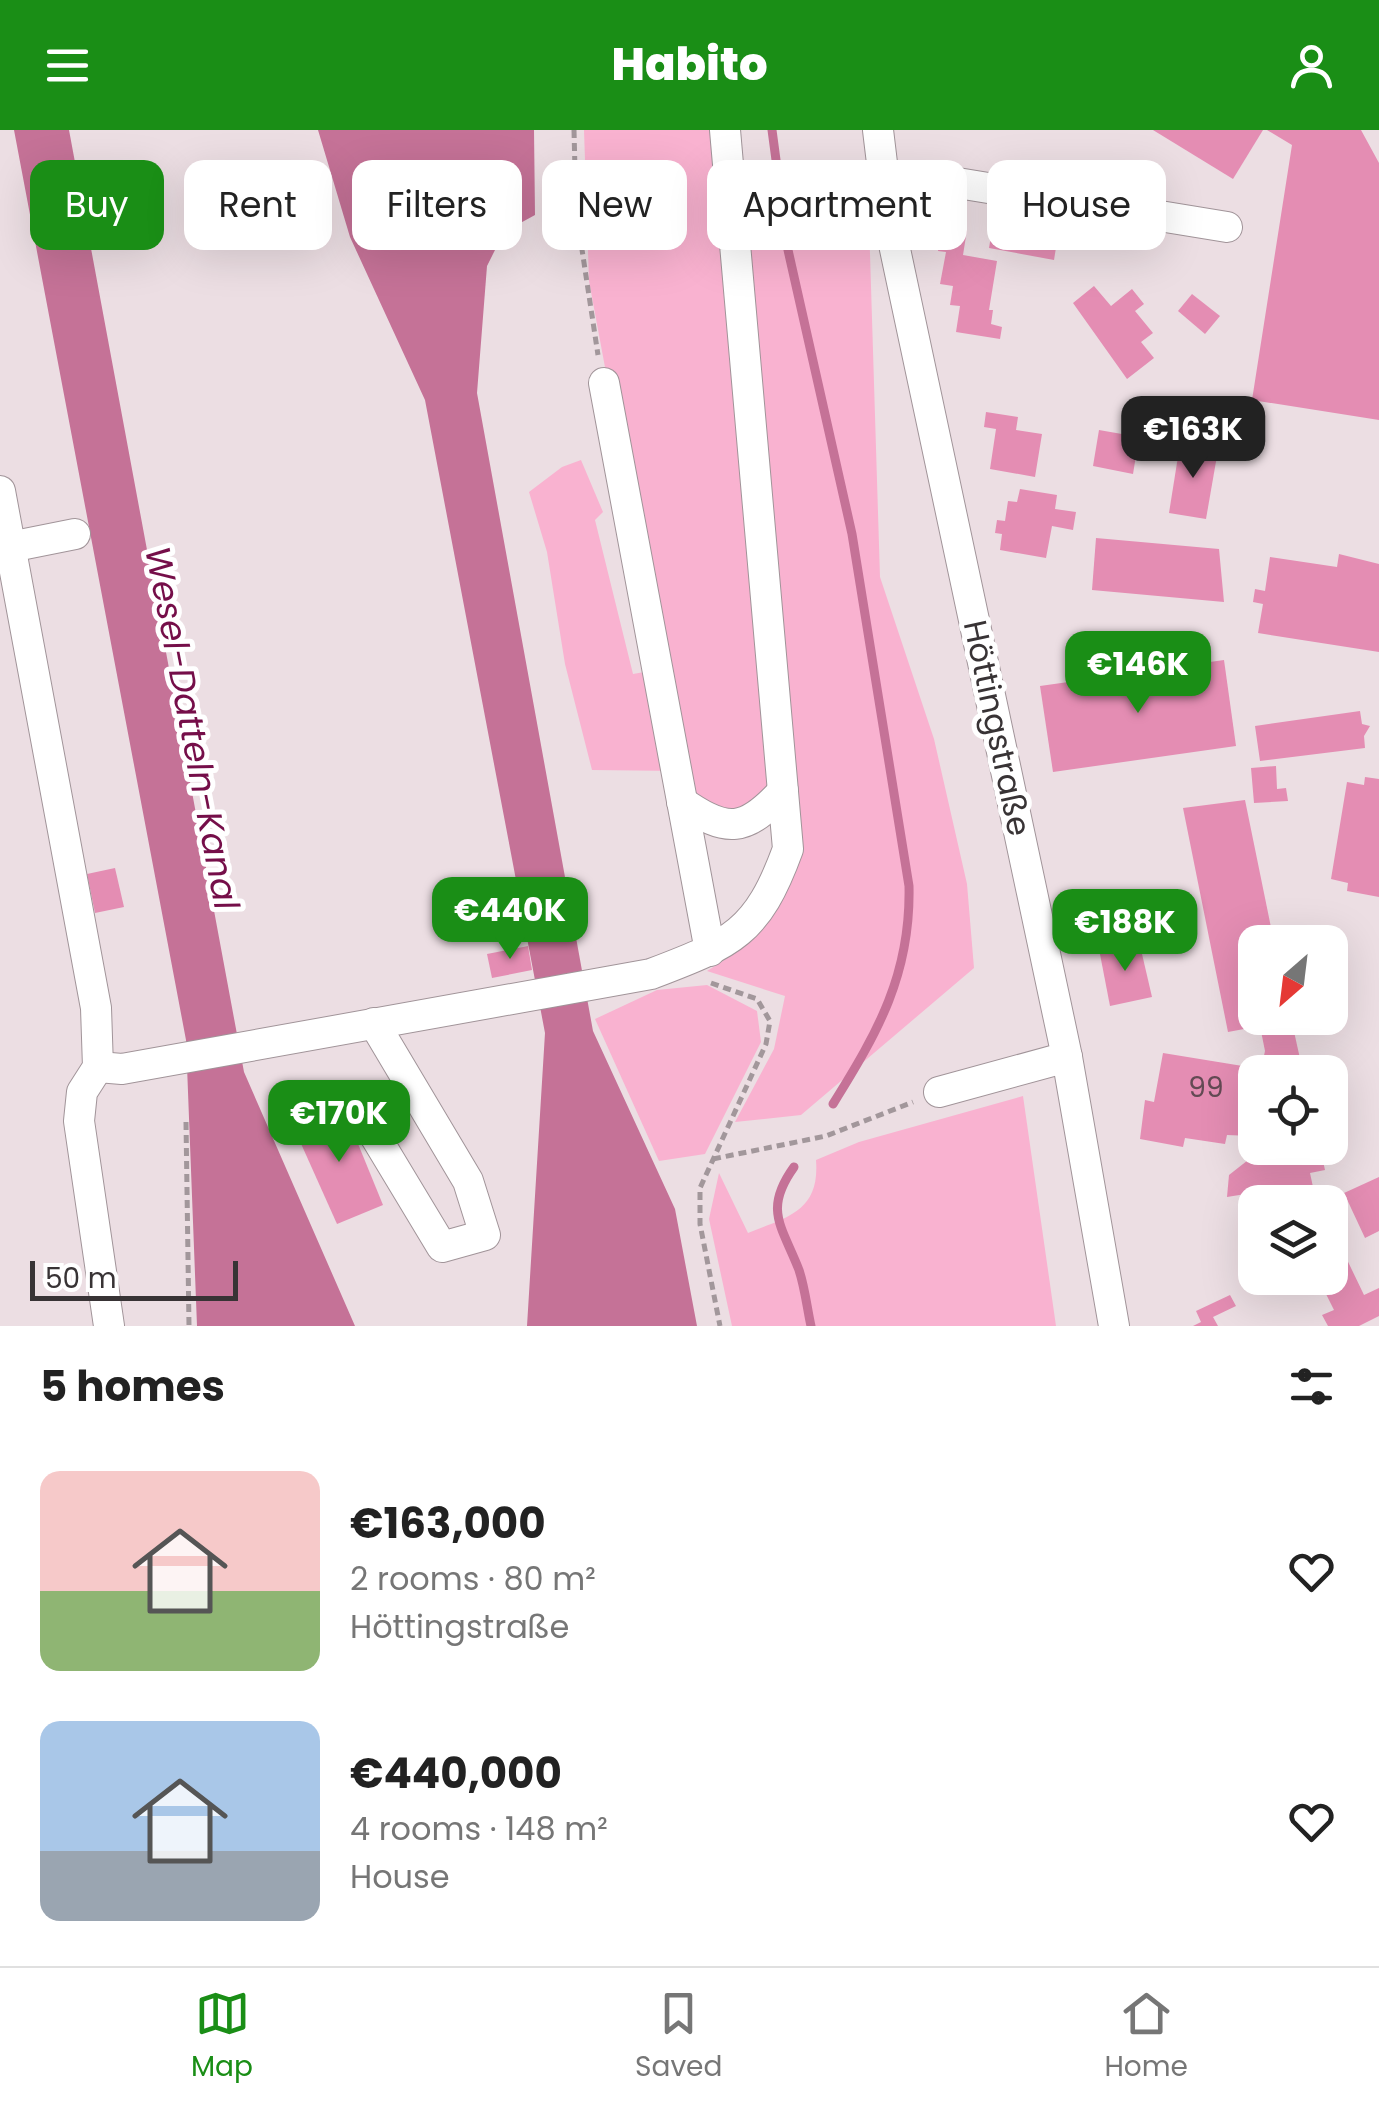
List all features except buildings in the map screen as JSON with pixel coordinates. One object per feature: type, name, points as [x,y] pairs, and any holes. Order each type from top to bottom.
[{"type":"street","points":[[98,1067],[122,1068],[651,974],[710,951],[748,926],[772,892],[788,848],[725,130]]},
{"type":"street","name":"Höttingstraße","points":[[878,130],[882,160]]},
{"type":"street","points":[[967,185],[1227,228]]},
{"type":"street","name":"Höttingstraße","points":[[899,250],[1067,1057],[1114,1326]]},
{"type":"street","points":[[604,383],[710,951]]},
{"type":"street","points":[[0,492],[96,1008],[98,1067],[82,1092],[79,1121],[109,1326]]},
{"type":"street","points":[[10,547],[75,534]]},
{"type":"street","points":[[682,802],[704,818],[731,827],[759,818],[783,791]]},
{"type":"street","points":[[289,1110],[336,1095],[346,1099],[360,1111],[442,1247],[486,1235],[468,1180],[374,1023]]},
{"type":"street","points":[[939,1092],[1067,1057]]},
{"type":"path","points":[[574,130],[576,210],[584,283],[604,383]]},
{"type":"path","points":[[706,982],[757,999],[770,1021],[766,1044],[700,1188],[700,1224],[720,1326]]},
{"type":"path","points":[[712,1159],[826,1136],[939,1092]]},
{"type":"path","points":[[186,1122],[189,1326]]},
{"type":"shaded area","points":[[14,130],[69,130],[75,160],[30,160],[30,215]]},
{"type":"shaded area","points":[[318,130],[534,130],[535,215],[522,222],[522,160],[352,160],[352,241],[332,177],[332,160],[327,160]]},
{"type":"shaded area","points":[[584,130],[721,130],[724,160],[707,160],[707,250],[731,250],[778,790],[757,815],[707,814],[679,771],[592,770],[565,664],[547,552],[529,492],[562,467],[581,460],[603,512],[595,520],[633,674],[661,669],[589,281],[588,250],[687,250],[687,160],[585,160]]},
{"type":"shaded area","points":[[37,250],[91,250],[244,1072],[355,1326],[197,1326],[186,1040]]},
{"type":"shaded area","points":[[356,250],[495,250],[487,266],[477,393],[593,1031],[675,1209],[697,1326],[527,1326],[545,1033],[425,400]]},
{"type":"shaded area","points":[[740,250],[870,250],[880,577],[934,739],[967,884],[974,968],[801,1115],[735,1122],[774,1049],[785,996],[707,971],[737,951],[758,930],[793,875]]},
{"type":"shaded area","points":[[707,985],[757,1011],[761,1042],[705,1154],[659,1161],[595,1019],[657,990]]},
{"type":"shaded area","points":[[1023,1096],[1056,1326],[732,1326],[709,1219],[719,1173],[748,1233],[799,1210],[813,1191],[816,1160],[859,1142]]},
{"type":"waterway","points":[[772,130],[788,250],[852,534],[909,886],[904,947],[889,1001],[833,1104]]},
{"type":"waterway","points":[[794,1167],[779,1195],[778,1218],[801,1277],[811,1326]]},
{"type":"water label","name":"Wesel-Datteln-Kanal","points":[[192,728]]}]
